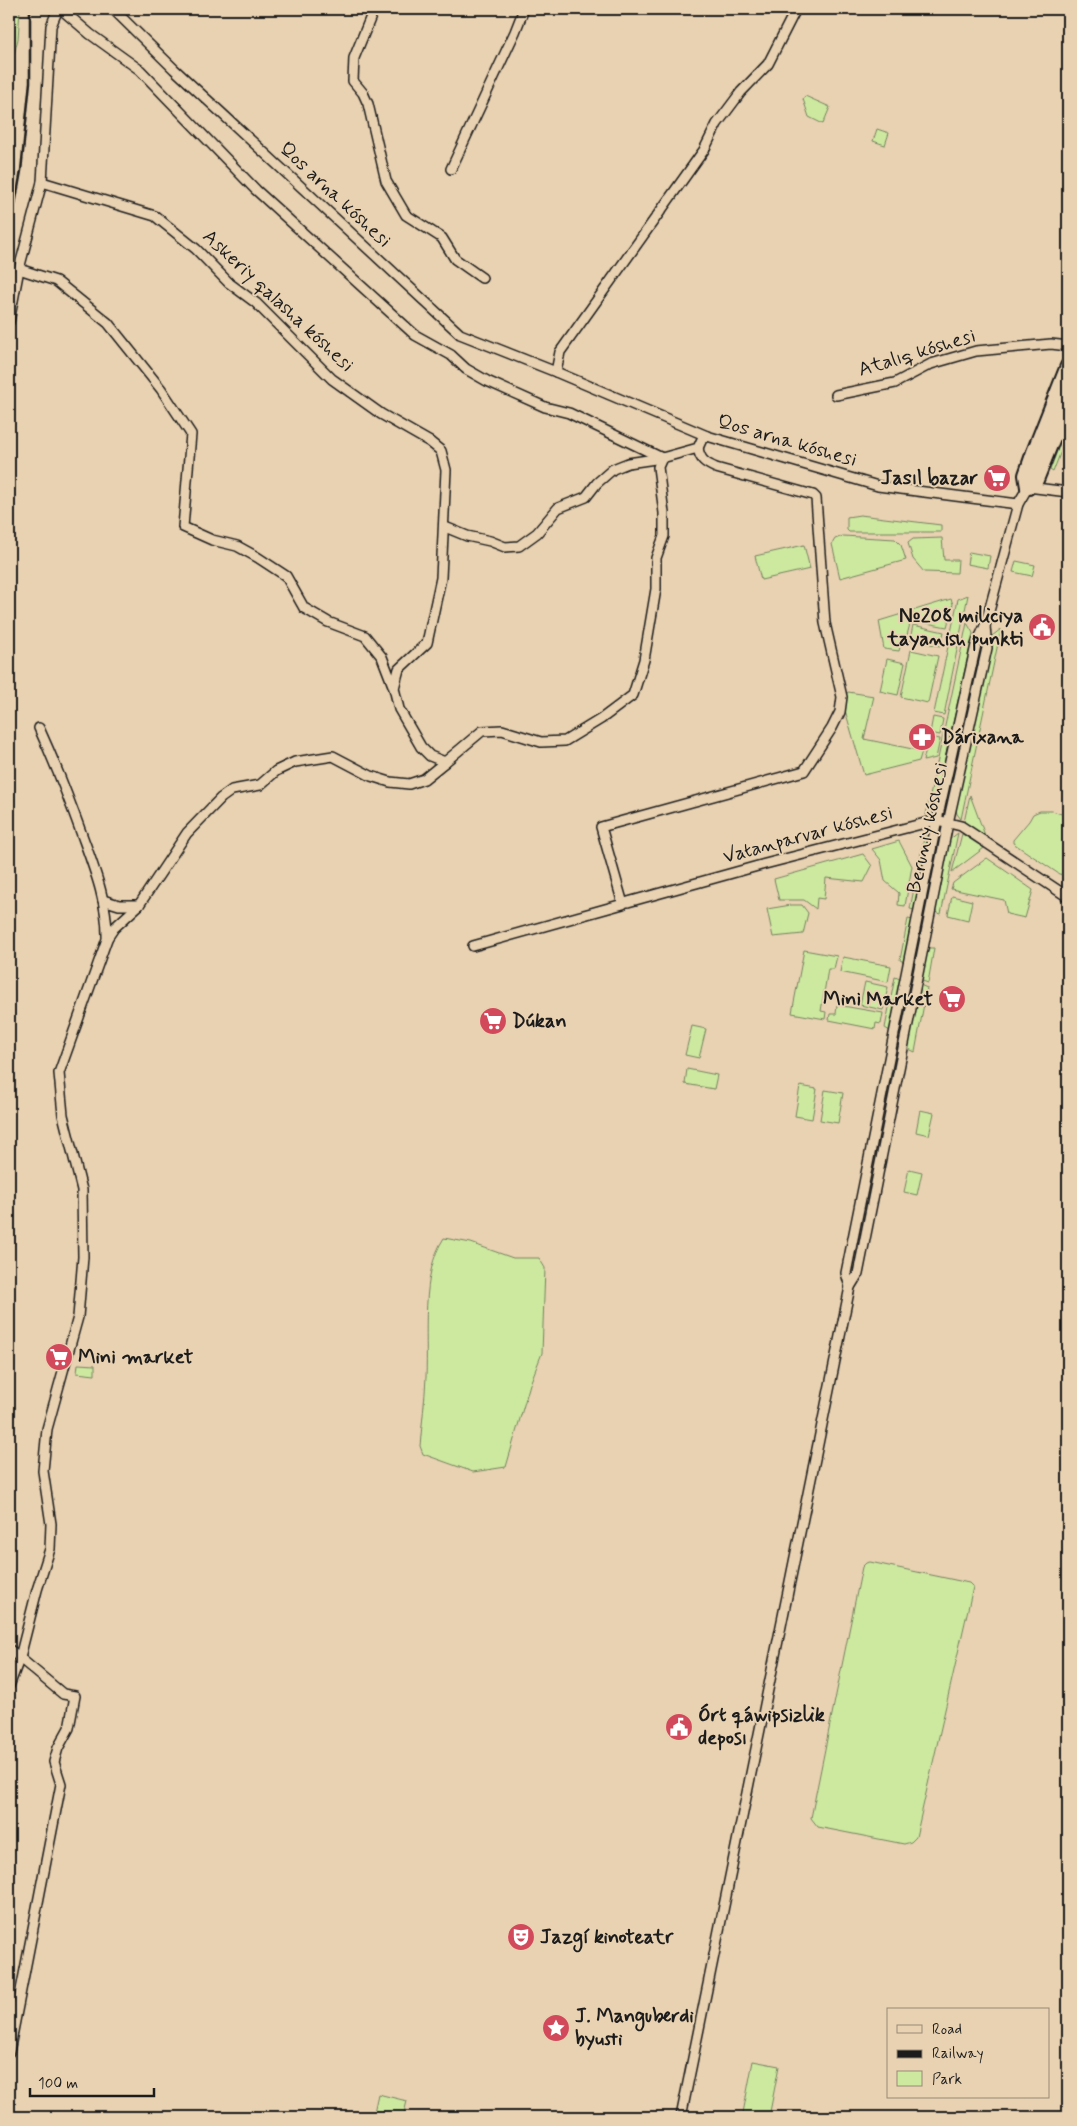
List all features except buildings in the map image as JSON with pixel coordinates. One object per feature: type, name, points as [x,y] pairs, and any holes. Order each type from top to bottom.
[{"type":"street","points":[[9,322],[19,269],[42,182],[51,26],[60,9],[90,34],[140,70],[256,190],[415,335],[451,355],[466,369],[487,380],[545,408],[569,413],[662,458]]},
{"type":"street","name":"Qos arna kóshesi","points":[[113,9],[174,69],[460,334],[556,372],[707,436],[878,486],[1018,504]]},
{"type":"street","points":[[374,9],[354,58],[353,81],[363,93],[368,104],[386,181],[406,214],[442,238],[455,259],[482,278]]},
{"type":"street","points":[[451,168],[524,9]]},
{"type":"street","points":[[556,372],[560,352],[704,150],[717,124],[741,92],[768,64],[796,9]]},
{"type":"street","name":"Askeriy qalasha kóshesi","points":[[42,182],[155,216],[196,249],[229,283],[256,303],[332,379],[381,414],[430,442],[441,451],[446,470],[441,578],[427,643],[399,669],[394,688]]},
{"type":"street","points":[[19,269],[56,281],[108,323],[161,388],[191,434],[183,527],[212,540],[237,546],[257,557],[286,576],[304,608],[328,622],[365,636],[382,656],[394,688],[399,709],[421,747],[430,756],[445,762]]},
{"type":"street","name":"Atalıq kóshesi","points":[[836,395],[895,383],[931,364],[976,351],[1050,344],[1068,346]]},
{"type":"street","points":[[1028,487],[1026,476],[1068,366]]},
{"type":"street","points":[[985,626],[1018,504],[1028,487],[1036,480],[1068,400]]},
{"type":"street","points":[[625,903],[601,827],[804,771],[820,749],[840,712],[842,696],[825,623],[816,498],[813,495],[716,468],[704,462],[699,455],[698,448],[702,440],[707,436]]},
{"type":"street","points":[[444,527],[467,536],[490,540],[505,547],[519,546],[537,533],[558,508],[586,497],[597,482],[613,469],[628,463],[662,458],[698,448]]},
{"type":"street","points":[[9,1686],[20,1657],[37,1590],[50,1549],[51,1524],[43,1471],[47,1429],[78,1317],[83,1258],[82,1190],[63,1115],[59,1073],[107,939],[114,928],[139,905],[187,833],[221,798],[232,790],[260,785],[276,771],[296,762],[333,756],[370,776],[390,782],[409,784],[424,779],[482,731],[502,730],[541,742],[565,741],[602,719],[633,695],[644,660],[656,589],[656,558],[664,536],[664,513],[658,475],[658,467],[662,458]]},
{"type":"street","points":[[1028,487],[1068,492]]},
{"type":"street","name":"Beruniy kóshesi","points":[[850,1287],[846,1273],[937,820],[976,646],[985,626]]},
{"type":"street","name":"Beruniy kóshesi","points":[[850,1287],[858,1274],[948,823],[986,648],[985,626]]},
{"type":"street","points":[[39,728],[60,774],[90,858],[108,920],[107,939]]},
{"type":"street","name":"Vatanparvar kóshesi","points":[[473,946],[765,864],[937,820],[962,826],[1068,897]]},
{"type":"street","points":[[103,900],[119,905],[139,905]]},
{"type":"street","points":[[872,1143],[884,1145]]},
{"type":"street","points":[[681,2117],[850,1287]]},
{"type":"street","points":[[9,1649],[63,1694],[75,1696],[69,1728],[58,1748],[54,1762],[61,1784],[9,2052]]},
{"type":"green space","points":[[9,9],[20,9],[18,39],[9,72]]},
{"type":"green space","points":[[805,96],[830,107],[823,124],[809,117],[803,99]]},
{"type":"green space","points":[[877,129],[889,133],[885,145],[873,141]]},
{"type":"green space","points":[[1068,427],[1068,433],[1053,472],[1050,470],[1063,435]]},
{"type":"green space","points":[[860,515],[941,525],[941,532],[849,532],[847,530],[847,517]]},
{"type":"green space","points":[[843,536],[895,539],[901,545],[906,560],[840,578],[832,544],[835,539]]},
{"type":"green space","points":[[942,538],[944,560],[958,560],[957,573],[924,572],[913,559],[908,543],[913,539]]},
{"type":"green space","points":[[804,545],[810,569],[761,580],[755,556]]},
{"type":"green space","points":[[969,552],[990,556],[988,568],[967,564]]},
{"type":"green space","points":[[1016,561],[1035,565],[1032,576],[1013,572]]},
{"type":"green space","points":[[968,595],[944,715],[934,713],[958,599]]},
{"type":"green space","points":[[951,599],[953,604],[947,627],[911,620],[906,639],[902,638],[899,651],[884,649],[879,621]]},
{"type":"green space","points":[[967,623],[973,633],[935,804],[926,815]]},
{"type":"green space","points":[[913,625],[944,632],[940,646],[910,640]]},
{"type":"green space","points":[[1001,629],[961,819],[957,814],[955,805],[992,636]]},
{"type":"green space","points":[[911,650],[938,656],[928,703],[901,697]]},
{"type":"green space","points":[[887,659],[905,663],[898,695],[880,691]]},
{"type":"green space","points":[[848,692],[874,696],[864,739],[922,751],[919,761],[864,775],[842,700]]},
{"type":"green space","points":[[933,717],[943,719],[940,735],[930,733]]},
{"type":"green space","points":[[929,737],[940,739],[936,758],[923,761]]},
{"type":"green space","points":[[970,795],[986,838],[964,822]]},
{"type":"green space","points":[[1040,811],[1052,811],[1068,816],[1068,868],[1064,875],[1059,874],[1013,843],[1013,840],[1033,814]]},
{"type":"green space","points":[[925,833],[929,840],[915,910],[910,909]]},
{"type":"green space","points":[[958,833],[941,914],[935,912],[949,840]]},
{"type":"green space","points":[[962,834],[984,848],[952,872]]},
{"type":"green space","points":[[899,841],[912,866],[905,906],[898,905],[899,893],[885,881],[881,860],[872,849]]},
{"type":"green space","points":[[863,854],[872,866],[864,882],[826,878],[824,899],[817,898],[816,909],[804,900],[779,900],[774,879]]},
{"type":"green space","points":[[987,858],[1033,890],[1025,918],[1007,914],[1004,900],[951,889],[953,883]]},
{"type":"green space","points":[[952,896],[972,901],[968,920],[948,915]]},
{"type":"green space","points":[[802,905],[808,913],[803,934],[773,937],[767,909]]},
{"type":"green space","points":[[908,919],[913,920],[904,962],[900,960]]},
{"type":"green space","points":[[927,948],[934,948],[928,983],[920,980]]},
{"type":"green space","points":[[804,950],[837,956],[834,969],[828,969],[821,1011],[826,1012],[825,1019],[792,1013]]},
{"type":"green space","points":[[843,957],[891,966],[888,982],[840,972]]},
{"type":"green space","points":[[895,977],[900,979],[890,1031],[885,1028]]},
{"type":"green space","points":[[865,982],[888,987],[883,1010],[860,1005]]},
{"type":"green space","points":[[918,984],[927,988],[915,1052],[907,1048]]},
{"type":"green space","points":[[837,1005],[883,1013],[881,1024],[876,1023],[875,1029],[829,1020],[830,1014],[836,1014]]},
{"type":"green space","points":[[692,1026],[706,1029],[699,1058],[685,1055]]},
{"type":"green space","points":[[687,1069],[717,1075],[714,1089],[685,1084]]},
{"type":"green space","points":[[800,1086],[817,1089],[812,1119],[795,1116]]},
{"type":"green space","points":[[825,1090],[843,1093],[838,1123],[820,1120]]},
{"type":"green space","points":[[920,1110],[934,1113],[929,1135],[916,1132]]},
{"type":"green space","points":[[909,1169],[922,1172],[917,1195],[904,1192]]},
{"type":"green space","points":[[444,1238],[471,1243],[513,1258],[539,1258],[545,1268],[542,1353],[530,1384],[506,1467],[473,1472],[423,1454],[420,1446],[426,1377],[428,1287],[436,1253]]},
{"type":"green space","points":[[78,1364],[95,1365],[95,1375],[77,1373]]},
{"type":"green space","points":[[870,1562],[969,1583],[973,1587],[916,1837],[911,1842],[904,1844],[818,1827],[811,1818],[862,1567]]},
{"type":"green space","points":[[753,2061],[779,2066],[769,2117],[743,2113]]},
{"type":"green space","points":[[378,2094],[407,2101],[403,2117],[373,2117]]},
{"type":"railway","points":[[9,238],[21,171],[30,82],[30,9]]},
{"type":"place","name":"Jasıl bazar","points":[[997,478]]},
{"type":"place","name":"№208 miliciya tayanish punkti","points":[[1042,627]]},
{"type":"place","name":"Dárixana","points":[[922,737]]},
{"type":"place","name":"Mini Market","points":[[952,999]]},
{"type":"place","name":"Dúkan","points":[[493,1021]]},
{"type":"place","name":"Mini market","points":[[59,1357]]},
{"type":"place","name":"Órt qáwipsizlik deposı","points":[[679,1727]]},
{"type":"place","name":"Jazǵı kinoteatr","points":[[521,1937]]},
{"type":"place","name":"J. Manguberdi byusti","points":[[556,2028]]}]
